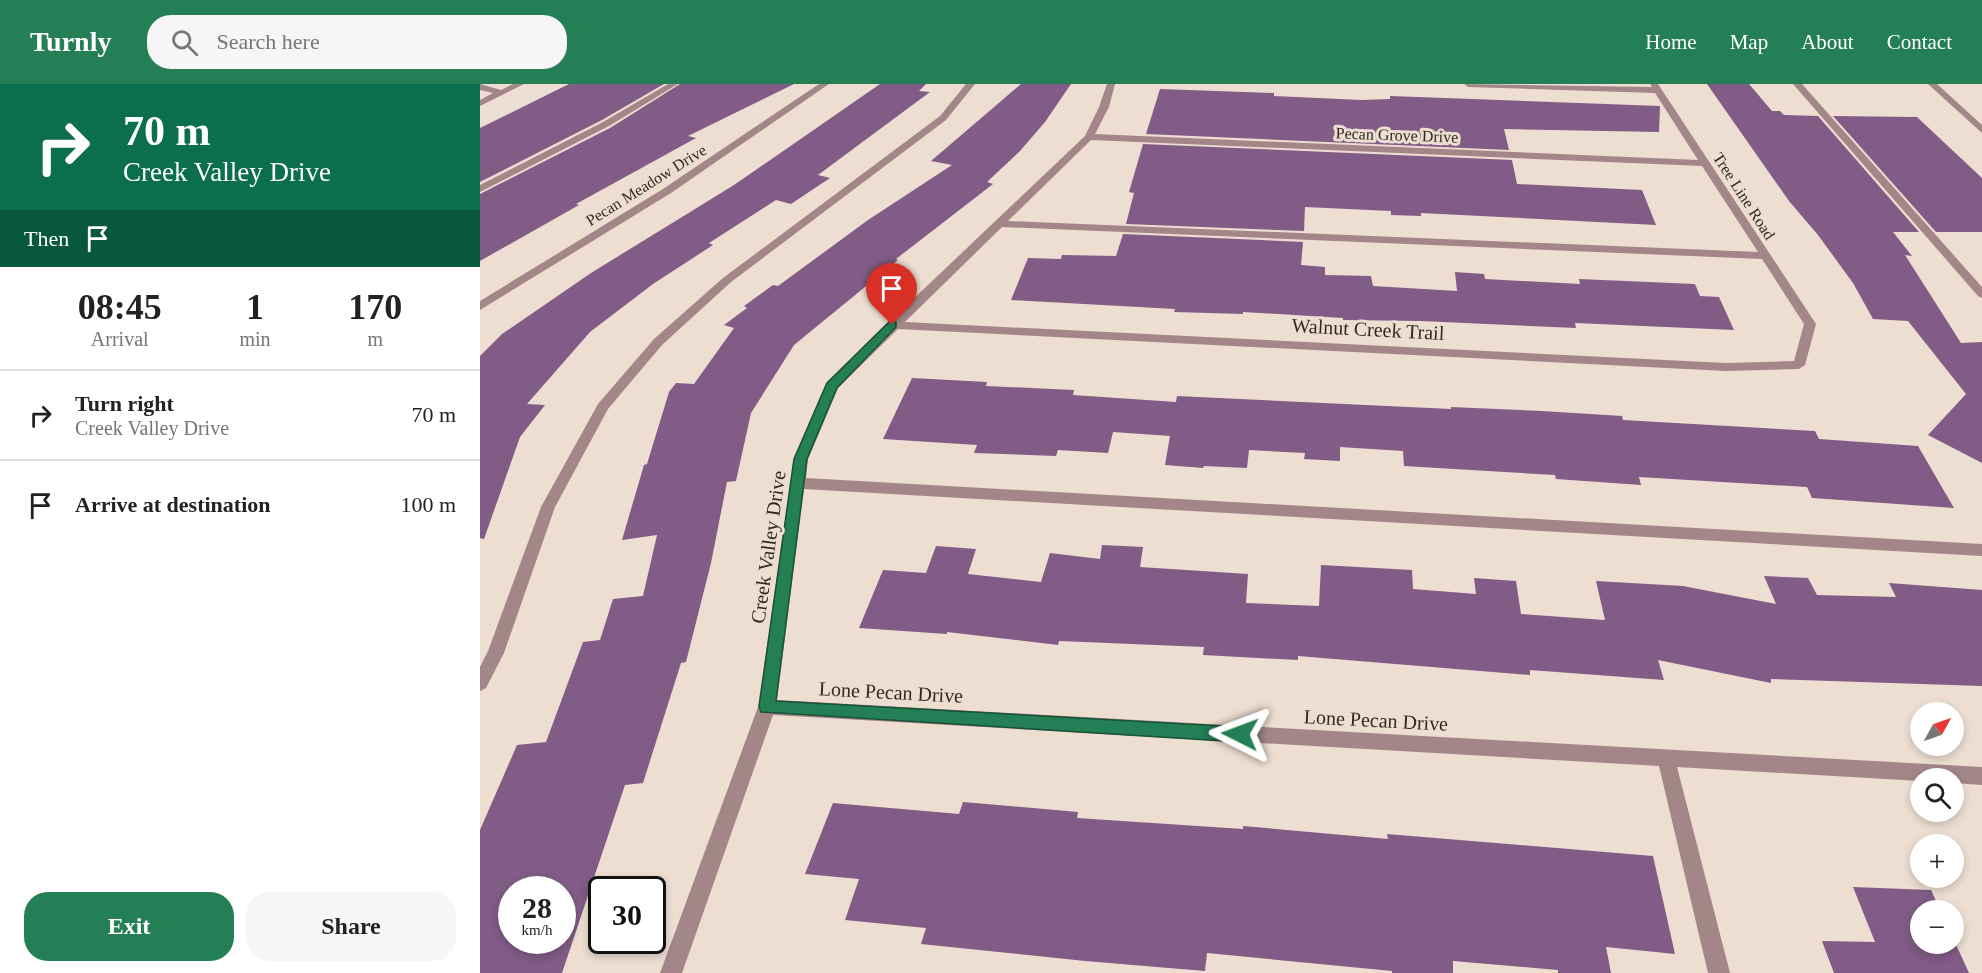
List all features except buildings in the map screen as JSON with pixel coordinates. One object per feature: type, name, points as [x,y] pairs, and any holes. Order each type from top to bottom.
[{"type":"street","points":[[480,104],[520,84]]},
{"type":"street","points":[[480,189],[606,124],[674,84]]},
{"type":"street","name":"Pecan Meadow Drive","points":[[480,306],[667,191],[825,84]]},
{"type":"street","points":[[480,683],[496,653],[548,507],[603,407],[658,342],[727,280],[943,118],[971,84]]},
{"type":"street","name":"Creek Valley Drive","points":[[671,973],[767,707],[801,459],[832,386],[892,325],[1089,137],[1104,107],[1110,84]]},
{"type":"street","points":[[1468,84],[1656,87]]},
{"type":"street","points":[[1797,84],[1982,294]]},
{"type":"street","points":[[1932,84],[1982,130]]},
{"type":"street","points":[[480,87],[503,93]]},
{"type":"street","name":"Tree Line Road","points":[[1656,87],[1703,163],[1810,324]]},
{"type":"street","name":"Pecan Grove Drive","points":[[1089,137],[1703,163]]},
{"type":"street","points":[[998,224],[1765,256]]},
{"type":"street","name":"Walnut Creek Trail","points":[[892,325],[1726,367],[1799,365],[1810,324]]},
{"type":"street","points":[[798,483],[1982,550]]},
{"type":"street","name":"Lone Pecan Drive","points":[[767,707],[1982,776]]},
{"type":"street","points":[[1666,759],[1719,973]]},
{"type":"route","points":[[892,325],[832,386],[801,459],[767,707],[1240,734]]}]
